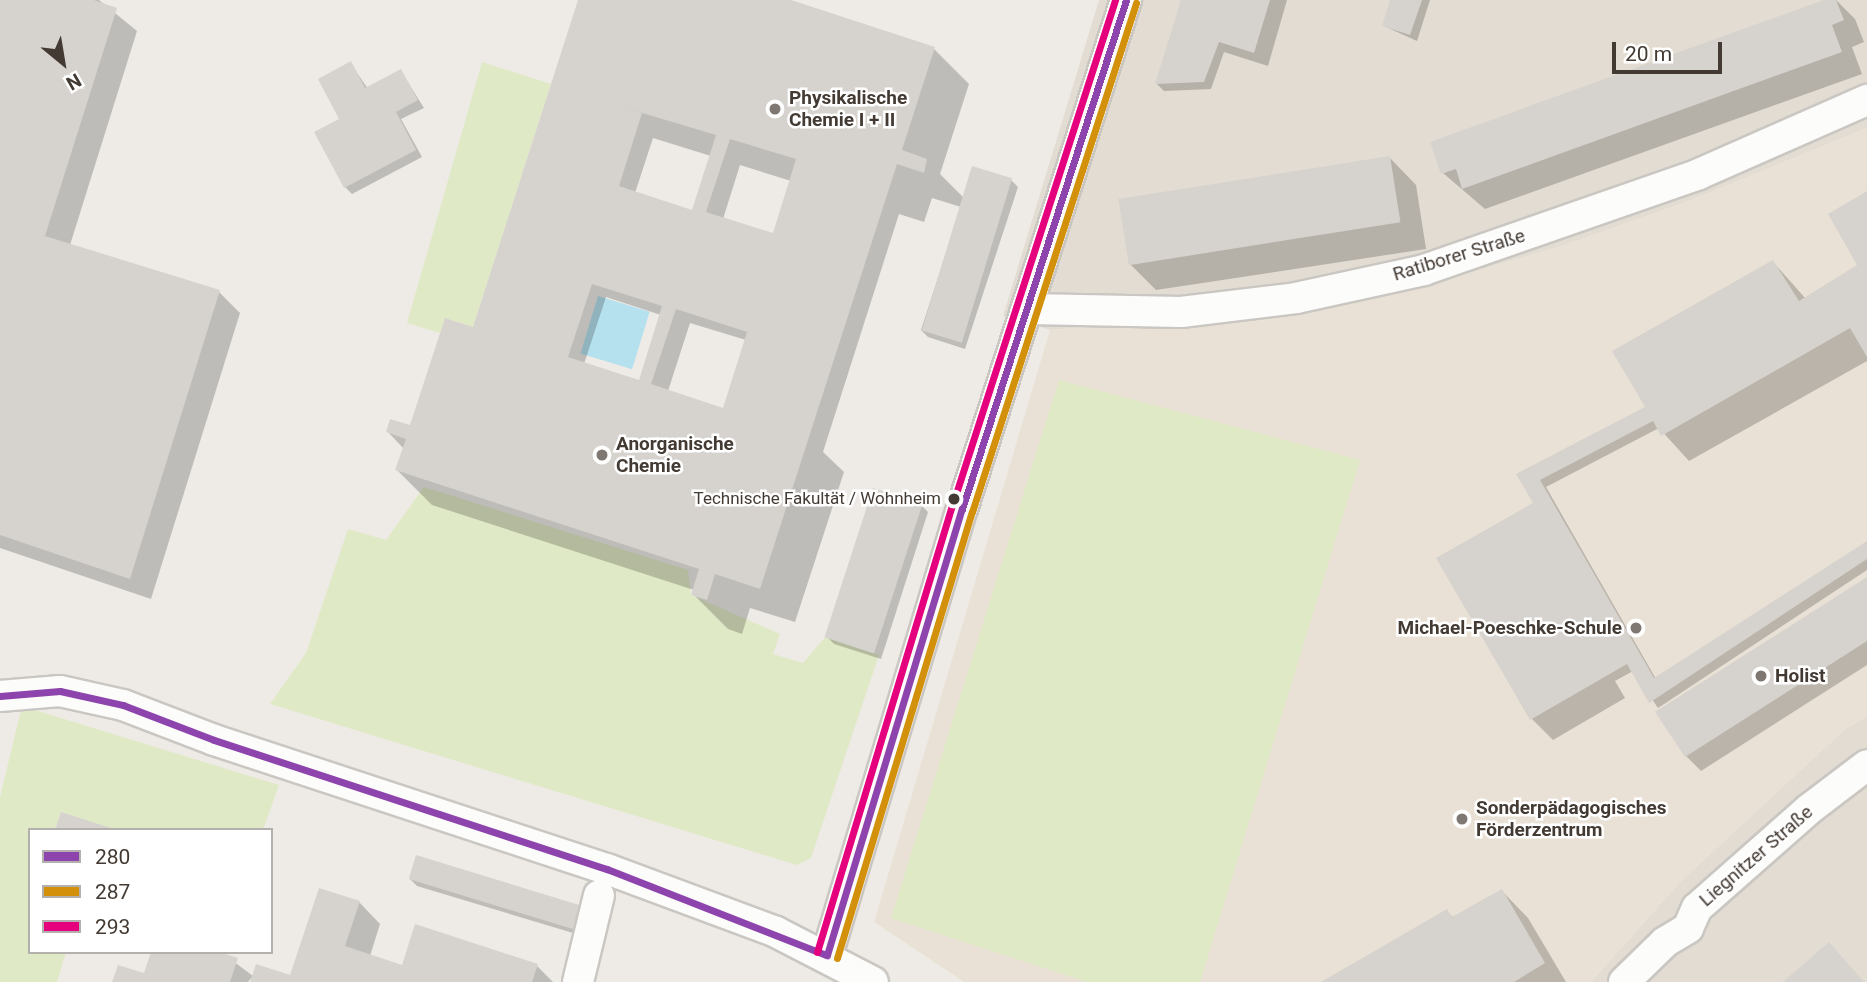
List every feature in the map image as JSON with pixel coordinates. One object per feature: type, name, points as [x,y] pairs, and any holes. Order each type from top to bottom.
[{"type":"street","points":[[827,955],[962,509],[1029,309],[1126,0]]},
{"type":"street","name":"Ratiborer Straße","points":[[1029,309],[1181,312],[1296,298],[1424,270],[1699,174],[1867,100]]},
{"type":"street","points":[[0,696],[60,691],[123,705],[214,740],[597,865],[827,955],[873,982]]},
{"type":"street","name":"Liegnitzer Straße","points":[[1624,982],[1665,942],[1688,928],[1697,908],[1808,810],[1867,765]]},
{"type":"street","points":[[578,982],[599,895]]},
{"type":"shaded area","points":[[1099,0],[1867,0],[1867,128],[1689,201],[1559,247],[1418,288],[1301,312],[1050,330],[1003,316]]},
{"type":"shaded area","name":"Michael-Poeschke-Schule","points":[[1867,128],[1867,716],[1844,730],[1680,882],[1591,982],[964,982],[874,922],[1050,330],[1301,312],[1418,288],[1559,247],[1689,201]]},
{"type":"shaded area","points":[[1867,716],[1867,982],[1591,982],[1680,882],[1844,730]]},
{"type":"green space","points":[[482,62],[551,84],[473,327],[445,318],[440,333],[407,323]]},
{"type":"green space","points":[[1059,380],[1360,460],[1200,982],[1087,982],[891,918]]},
{"type":"green space","points":[[424,487],[688,570],[691,595],[780,634],[773,654],[803,663],[825,637],[879,655],[811,858],[797,865],[270,704],[306,653],[348,529],[386,540]]},
{"type":"green space","points":[[22,706],[279,785],[264,828],[110,828],[61,812],[56,828],[28,828],[28,954],[65,954],[57,982],[0,982],[0,797]]},
{"type":"water","points":[[598,296],[650,312],[632,369],[580,353]]},
{"type":"building","points":[[0,0],[94,0],[117,8],[45,236],[220,290],[130,579],[0,535]]},
{"type":"building","points":[[578,0],[791,0],[935,47],[902,150],[927,159],[924,173],[897,164],[760,589],[715,574],[707,600],[691,595],[699,569],[395,470],[406,439],[386,432],[390,419],[410,425],[445,318],[473,327]],"holes":[[[609,103],[716,135],[692,210],[619,186],[642,113]],[[730,139],[796,159],[773,233],[706,212]],[[592,284],[662,306],[639,380],[568,357]],[[676,309],[747,332],[723,408],[651,384]]]},
{"type":"building","points":[[1181,0],[1270,0],[1254,53],[1219,42],[1204,82],[1155,84]]},
{"type":"building","points":[[1390,0],[1422,0],[1410,35],[1382,26]]},
{"type":"building","points":[[1824,0],[1836,0],[1844,20],[1832,25],[1842,52],[1462,189],[1456,169],[1441,174],[1430,142]]},
{"type":"building","points":[[351,61],[365,88],[401,69],[418,100],[396,112],[416,150],[344,188],[314,132],[339,119],[318,79]]},
{"type":"building","points":[[1390,156],[1400,222],[1129,265],[1118,199]]},
{"type":"building","points":[[972,166],[1012,178],[962,343],[922,330]]},
{"type":"building","points":[[1867,191],[1867,357],[1850,328],[1661,436],[1653,421],[1540,480],[1654,678],[1867,541],[1867,559],[1649,703],[1627,664],[1530,720],[1436,558],[1533,503],[1516,474],[1645,407],[1612,351],[1773,260],[1799,301],[1857,265],[1828,214]]},
{"type":"building","points":[[873,488],[922,504],[874,653],[824,637]]},
{"type":"building","name":"Holist","points":[[1867,577],[1867,641],[1685,757],[1655,712]]},
{"type":"building","points":[[61,812],[111,828],[56,828]]},
{"type":"building","points":[[416,855],[583,906],[576,930],[409,879]]},
{"type":"building","points":[[319,888],[360,901],[345,946],[402,965],[415,924],[538,964],[532,982],[250,982],[256,964],[290,975]]},
{"type":"building","points":[[1502,889],[1545,963],[1514,982],[1321,982],[1447,909],[1452,917]]},
{"type":"building","points":[[1829,942],[1864,982],[1783,982]]},
{"type":"building","points":[[150,954],[226,954],[238,958],[230,982],[112,982],[118,965],[144,973]]},
{"type":"transit line","name":"293","points":[[817,952],[952,506],[1115,0]]},
{"type":"transit line","name":"280","points":[[827,955],[962,509],[1126,0]]},
{"type":"transit line","name":"287","points":[[837,958],[972,512],[1136,3]]},
{"type":"transit line","name":"280","points":[[0,696],[60,691],[123,705],[214,740],[607,869],[827,955]]},
{"type":"place","name":"Physikalische Chemie I + II","points":[[775,109]]},
{"type":"place","name":"Anorganische Chemie","points":[[602,455]]},
{"type":"place","name":"Technische Fakultät / Wohnheim","points":[[954,499]]},
{"type":"place","name":"Michael-Poeschke-Schule","points":[[1636,628]]},
{"type":"place","name":"Holist","points":[[1761,676]]},
{"type":"place","name":"Sonderpädagogisches Förderzentrum","points":[[1462,819]]}]
